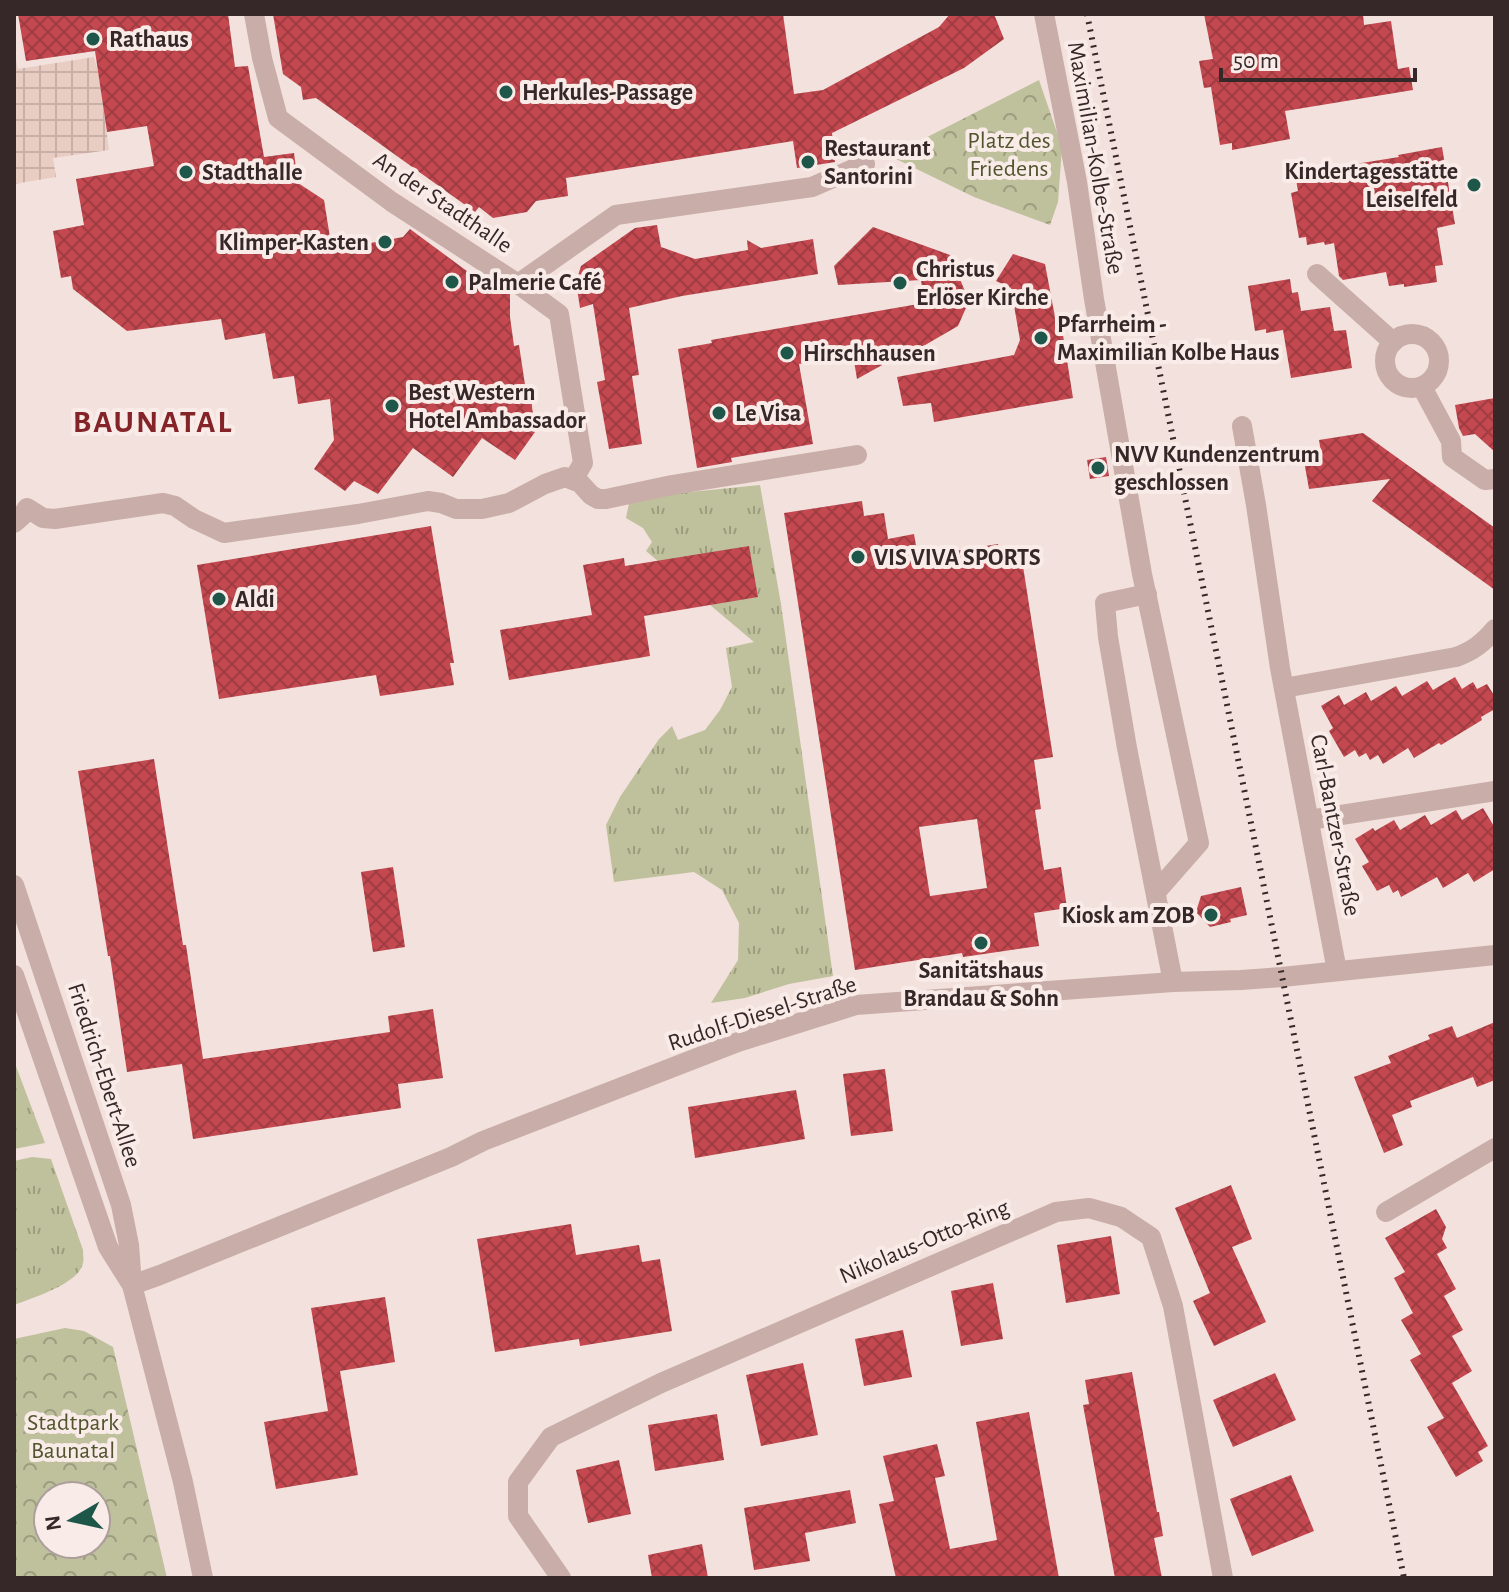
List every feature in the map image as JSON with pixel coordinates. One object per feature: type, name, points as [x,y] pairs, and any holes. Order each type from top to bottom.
[{"type":"street","name":"An der Stadthalle","points":[[254,14],[278,118],[392,202],[518,284],[616,215],[812,187],[865,164]]},
{"type":"street","name":"Maximilian-Kolbe-Straße","points":[[1044,14],[1077,182],[1094,299],[1147,594],[1199,843],[1156,892]]},
{"type":"street","points":[[1317,274],[1393,342]]},
{"type":"street","points":[[518,284],[559,314],[583,463],[573,480]]},
{"type":"street","points":[[1408,334],[1425,337],[1440,358],[1433,379],[1422,387],[1407,388],[1393,381],[1385,366],[1385,358],[1393,342],[1408,334]]},
{"type":"street","points":[[1422,387],[1451,441],[1452,457],[1485,480],[1495,479]]},
{"type":"street","name":"Carl-Bantzer-Straße","points":[[1242,426],[1284,688],[1337,971]]},
{"type":"street","points":[[14,523],[27,508],[43,518],[55,519],[163,503],[175,506],[224,533],[428,501],[456,509],[482,509],[509,503],[565,477],[580,483],[598,499],[606,499],[857,455]]},
{"type":"street","points":[[1147,594],[1105,603],[1127,748],[1173,982]]},
{"type":"street","points":[[1284,688],[1456,657],[1492,640]]},
{"type":"street","points":[[1309,820],[1495,791]]},
{"type":"street","name":"Friedrich-Ebert-Allee","points":[[14,885],[121,1205],[129,1245],[132,1285],[183,1482],[203,1578]]},
{"type":"street","name":"Rudolf-Diesel-Straße","points":[[132,1285],[451,1157],[483,1141],[709,1053],[856,1005],[1173,982],[1241,980],[1495,955]]},
{"type":"street","name":"Friedrich-Ebert-Allee","points":[[14,975],[108,1247],[132,1285]]},
{"type":"street","points":[[1386,1212],[1495,1148]]},
{"type":"street","name":"Nikolaus-Otto-Ring","points":[[561,1578],[518,1516],[518,1482],[551,1437],[661,1383],[915,1272],[1056,1212],[1089,1208],[1121,1217],[1151,1237],[1173,1306],[1223,1578]]},
{"type":"green space","name":"Platz des Friedens","points":[[1039,80],[1062,147],[1058,202],[1050,225],[974,197],[890,156]]},
{"type":"green space","points":[[760,485],[781,604],[833,976],[789,984],[745,998],[711,1003],[738,960],[739,923],[722,890],[694,872],[614,882],[606,825],[620,797],[659,739],[672,726],[678,740],[705,730],[720,710],[732,687],[726,648],[754,642],[646,551],[652,542],[643,528],[626,518],[630,498]]},
{"type":"green space","points":[[14,1061],[45,1143],[14,1149]]},
{"type":"green space","points":[[32,1157],[51,1159],[83,1250],[83,1261],[80,1271],[64,1284],[14,1305],[14,1161]]},
{"type":"green space","name":"Stadtpark Baunatal","points":[[65,1328],[84,1331],[113,1347],[167,1578],[14,1578],[14,1339]]},
{"type":"shaded area","points":[[14,50],[18,69],[94,57],[109,150],[53,158],[56,177],[14,184]]},
{"type":"building","points":[[18,14],[228,14],[235,67],[248,66],[264,157],[294,153],[298,183],[324,200],[332,250],[403,237],[410,229],[479,280],[483,277],[510,294],[514,346],[519,345],[535,432],[515,460],[482,438],[453,477],[413,448],[378,494],[354,481],[345,491],[314,469],[334,440],[330,399],[298,404],[294,376],[273,379],[265,333],[225,340],[221,319],[127,331],[73,289],[71,276],[61,278],[53,231],[84,225],[76,179],[154,166],[147,126],[107,132],[95,51],[26,61]]},
{"type":"building","name":"Herkules-Passage","points":[[273,14],[783,14],[794,94],[823,90],[939,27],[950,14],[994,14],[1004,39],[964,68],[832,133],[835,162],[797,168],[793,141],[566,178],[568,196],[536,201],[527,212],[493,218],[479,207],[475,212],[316,98],[303,100],[301,87],[283,74]]},
{"type":"building","points":[[1204,14],[1363,14],[1364,25],[1391,21],[1398,69],[1409,67],[1413,90],[1285,111],[1290,139],[1232,150],[1232,143],[1220,145],[1211,87],[1204,88],[1199,61],[1213,59]]},
{"type":"building","points":[[1442,147],[1455,224],[1437,228],[1443,265],[1435,266],[1437,282],[1389,286],[1386,272],[1343,280],[1339,276],[1334,243],[1307,245],[1306,237],[1299,238],[1291,193],[1298,191],[1296,180],[1319,177],[1318,170]]},
{"type":"building","points":[[657,225],[661,247],[695,259],[748,250],[747,240],[761,248],[813,239],[818,274],[682,296],[629,308],[639,375],[632,376],[642,444],[609,449],[597,382],[605,380],[593,304],[580,308],[576,282],[581,266],[635,228]]},
{"type":"building","points":[[873,227],[950,255],[969,301],[958,326],[894,363],[893,359],[857,379],[853,355],[799,364],[813,444],[731,458],[732,462],[697,468],[678,349],[712,343],[711,340],[924,303],[921,280],[838,285],[834,266]]},
{"type":"building","name":"Pfarrheim - Maximilian Kolbe Haus","points":[[1013,254],[1045,264],[1058,333],[1063,335],[1073,398],[934,422],[931,403],[903,406],[897,377],[1014,355],[1020,340],[1011,288],[996,281]]},
{"type":"building","points":[[1290,279],[1292,293],[1298,292],[1301,311],[1330,307],[1334,331],[1346,330],[1352,368],[1291,378],[1283,330],[1255,331],[1248,286]]},
{"type":"building","points":[[1495,398],[1495,452],[1475,434],[1463,436],[1455,405]]},
{"type":"building","points":[[1363,433],[1495,528],[1495,590],[1372,501],[1390,479],[1309,489],[1303,455],[1321,452],[1319,440]]},
{"type":"building","name":"NVV Kundenzentrum geschlossen","points":[[1106,457],[1109,476],[1090,479],[1087,460]]},
{"type":"building","points":[[862,501],[864,516],[884,513],[888,539],[914,534],[918,557],[998,544],[1001,563],[1022,560],[1053,757],[1034,760],[1041,809],[1035,810],[1044,870],[1061,867],[1067,908],[1034,913],[1039,946],[963,957],[962,953],[855,970],[784,513]],"holes":[[[977,819],[987,888],[930,896],[919,827]]]},
{"type":"building","points":[[431,526],[454,663],[450,663],[454,685],[380,696],[376,675],[219,699],[197,565]]},
{"type":"building","points":[[749,546],[758,597],[644,616],[650,656],[509,680],[500,630],[592,615],[583,565],[624,558],[625,566]]},
{"type":"building","points":[[1455,677],[1462,689],[1473,682],[1477,689],[1487,684],[1495,697],[1495,709],[1441,745],[1439,743],[1414,758],[1408,748],[1383,764],[1378,755],[1370,760],[1366,753],[1359,757],[1355,750],[1344,757],[1329,731],[1333,728],[1321,706],[1339,695],[1344,705],[1366,692],[1371,701],[1396,686],[1402,696],[1427,681],[1433,690]]},
{"type":"building","points":[[154,759],[203,1059],[390,1032],[388,1016],[433,1009],[443,1078],[398,1084],[401,1108],[193,1139],[182,1064],[127,1072],[78,771]]},
{"type":"building","points":[[1483,808],[1495,828],[1495,869],[1474,882],[1468,873],[1443,888],[1437,877],[1401,897],[1398,890],[1393,893],[1389,885],[1377,891],[1362,866],[1369,862],[1355,839],[1394,820],[1400,830],[1425,815],[1431,825],[1456,810],[1462,820]]},
{"type":"building","points":[[393,867],[405,947],[373,952],[361,872]]},
{"type":"building","points":[[1241,887],[1247,915],[1210,927],[1196,912],[1201,896]]},
{"type":"building","points":[[1495,1022],[1495,1080],[1477,1087],[1473,1077],[1410,1101],[1412,1107],[1392,1115],[1403,1145],[1384,1153],[1354,1077],[1391,1063],[1388,1056],[1430,1039],[1428,1035],[1452,1026],[1457,1038]]},
{"type":"building","points":[[885,1069],[893,1131],[851,1136],[843,1074]]},
{"type":"building","points":[[796,1090],[805,1139],[695,1158],[688,1107]]},
{"type":"building","points":[[1231,1185],[1252,1239],[1232,1247],[1266,1322],[1214,1346],[1193,1301],[1210,1293],[1175,1208]]},
{"type":"building","points":[[1436,1209],[1446,1227],[1442,1239],[1447,1248],[1437,1254],[1456,1289],[1444,1296],[1463,1330],[1452,1336],[1472,1371],[1452,1383],[1488,1446],[1478,1452],[1483,1461],[1456,1477],[1427,1427],[1444,1418],[1410,1360],[1421,1354],[1401,1320],[1413,1313],[1394,1278],[1405,1272],[1385,1238]]},
{"type":"building","points":[[571,1224],[576,1255],[639,1245],[642,1262],[660,1259],[672,1331],[580,1346],[579,1339],[495,1352],[477,1239]]},
{"type":"building","points":[[1111,1236],[1120,1294],[1066,1303],[1057,1245]]},
{"type":"building","points":[[993,1283],[1003,1339],[961,1346],[951,1291]]},
{"type":"building","points":[[385,1297],[395,1362],[340,1371],[358,1475],[276,1489],[264,1422],[328,1411],[311,1308]]},
{"type":"building","points":[[903,1330],[912,1377],[864,1386],[855,1339]]},
{"type":"building","points":[[803,1363],[818,1435],[761,1446],[746,1375]]},
{"type":"building","points":[[1132,1372],[1163,1536],[1154,1538],[1162,1578],[1115,1578],[1083,1405],[1089,1404],[1085,1380]]},
{"type":"building","points":[[1275,1373],[1296,1420],[1233,1447],[1213,1400]]},
{"type":"building","points":[[1029,1412],[1059,1578],[896,1578],[879,1504],[894,1501],[883,1456],[937,1444],[945,1476],[935,1478],[950,1549],[997,1540],[976,1422]]},
{"type":"building","points":[[717,1414],[724,1460],[655,1471],[648,1425]]},
{"type":"building","points":[[619,1460],[631,1514],[588,1523],[576,1470]]},
{"type":"building","points":[[1291,1475],[1314,1531],[1252,1556],[1230,1499]]},
{"type":"building","points":[[850,1490],[856,1523],[805,1533],[810,1561],[754,1570],[744,1508]]},
{"type":"building","points":[[702,1544],[708,1578],[652,1578],[648,1555]]},
{"type":"railway","points":[[1087,14],[1404,1578]]},
{"type":"place","name":"Rathaus","points":[[93,39]]},
{"type":"place","name":"Herkules-Passage","points":[[506,92]]},
{"type":"place","name":"Restaurant Santorini","points":[[808,162]]},
{"type":"place","name":"Stadthalle","points":[[186,172]]},
{"type":"place","name":"Kindertagesstätte Leiselfeld","points":[[1474,185]]},
{"type":"place","name":"Klimper-Kasten","points":[[385,242]]},
{"type":"place","name":"Palmerie Café","points":[[452,282]]},
{"type":"place","name":"Christus Erlöser Kirche","points":[[900,283]]},
{"type":"place","name":"Pfarrheim - Maximilian Kolbe Haus","points":[[1041,338]]},
{"type":"place","name":"Hirschhausen","points":[[787,353]]},
{"type":"place","name":"Best Western Hotel Ambassador","points":[[392,406]]},
{"type":"place","name":"Le Visa","points":[[719,413]]},
{"type":"place","name":"NVV Kundenzentrum geschlossen","points":[[1098,468]]},
{"type":"place","name":"VIS VIVA SPORTS","points":[[858,557]]},
{"type":"place","name":"Aldi","points":[[219,599]]},
{"type":"place","name":"Kiosk am ZOB","points":[[1211,915]]},
{"type":"place","name":"Sanitätshaus Brandau & Sohn","points":[[981,943]]},
{"type":"district","name":"BAUNATAL","points":[[153,421]]}]
